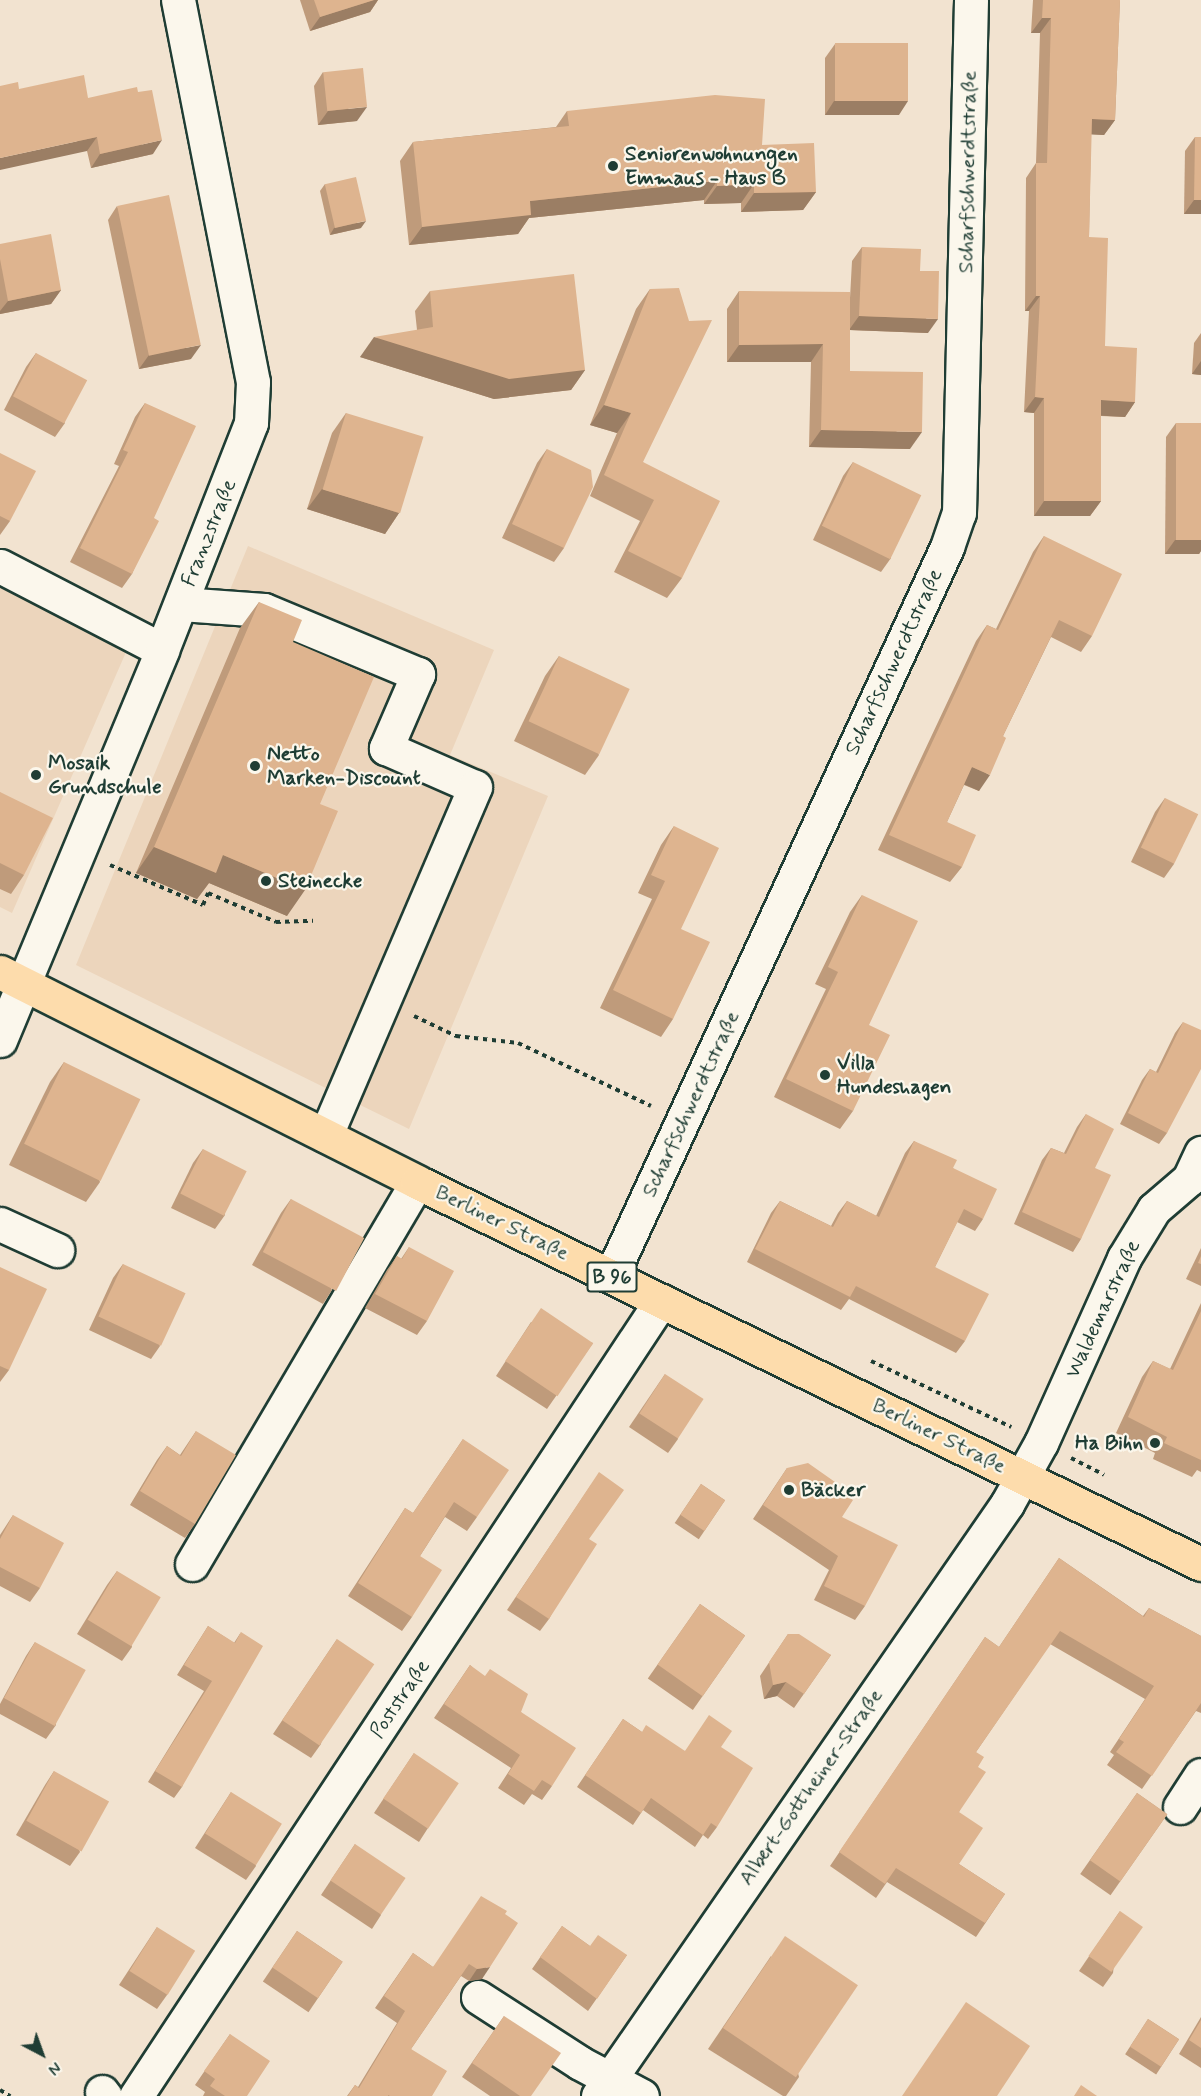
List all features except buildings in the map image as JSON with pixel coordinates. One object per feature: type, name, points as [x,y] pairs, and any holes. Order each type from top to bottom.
[{"type":"main road","name":"Berliner Straße","points":[[13,979],[417,1182],[1201,1564]]},
{"type":"street","name":"Franzstraße","points":[[0,1040],[13,979],[79,852],[181,604],[251,423],[253,382],[178,0]]},
{"type":"street","name":"Scharfschwerdtstraße","points":[[611,1276],[947,547],[959,513],[971,0]]},
{"type":"street","points":[[0,566],[162,650]]},
{"type":"street","points":[[181,604],[264,610],[418,674],[386,748],[475,787],[326,1135]]},
{"type":"street","name":"Waldemarstraße","points":[[1024,1477],[1124,1258],[1154,1209],[1189,1179],[1201,1153]]},
{"type":"street","points":[[192,1564],[417,1182]]},
{"type":"street","points":[[0,1224],[57,1250]]},
{"type":"street","name":"Poststraße","points":[[136,2096],[661,1301]]},
{"type":"street","name":"Albert-Gottheiner-Straße","points":[[605,2086],[1024,1477]]},
{"type":"street","points":[[1180,1807],[1201,1775]]},
{"type":"street","points":[[478,1997],[580,2063],[605,2086],[642,2096]]},
{"type":"path","points":[[79,852],[203,905],[208,893],[276,922],[313,921]]},
{"type":"path","points":[[384,1001],[456,1036],[518,1043],[683,1119]]},
{"type":"path","points":[[0,2090],[10,2096]]},
{"type":"shaded area","points":[[248,546],[494,650],[450,755],[548,796],[409,1129],[76,965]]},
{"type":"shaded area","name":"Mosaik Grundschule","points":[[0,576],[130,643],[12,913],[0,907]]},
{"type":"place","name":"Seniorenwohnungen Emmaus - Haus B","points":[[613,166]]},
{"type":"place","name":"Netto Marken-Discount","points":[[255,766]]},
{"type":"place","name":"Mosaik Grundschule","points":[[36,775]]},
{"type":"place","name":"Steinecke","points":[[266,881]]},
{"type":"place","name":"Villa Hundeshagen","points":[[825,1075]]},
{"type":"place","name":"Ha Bihn","points":[[1155,1443]]},
{"type":"place","name":"Bäcker","points":[[789,1490]]}]
